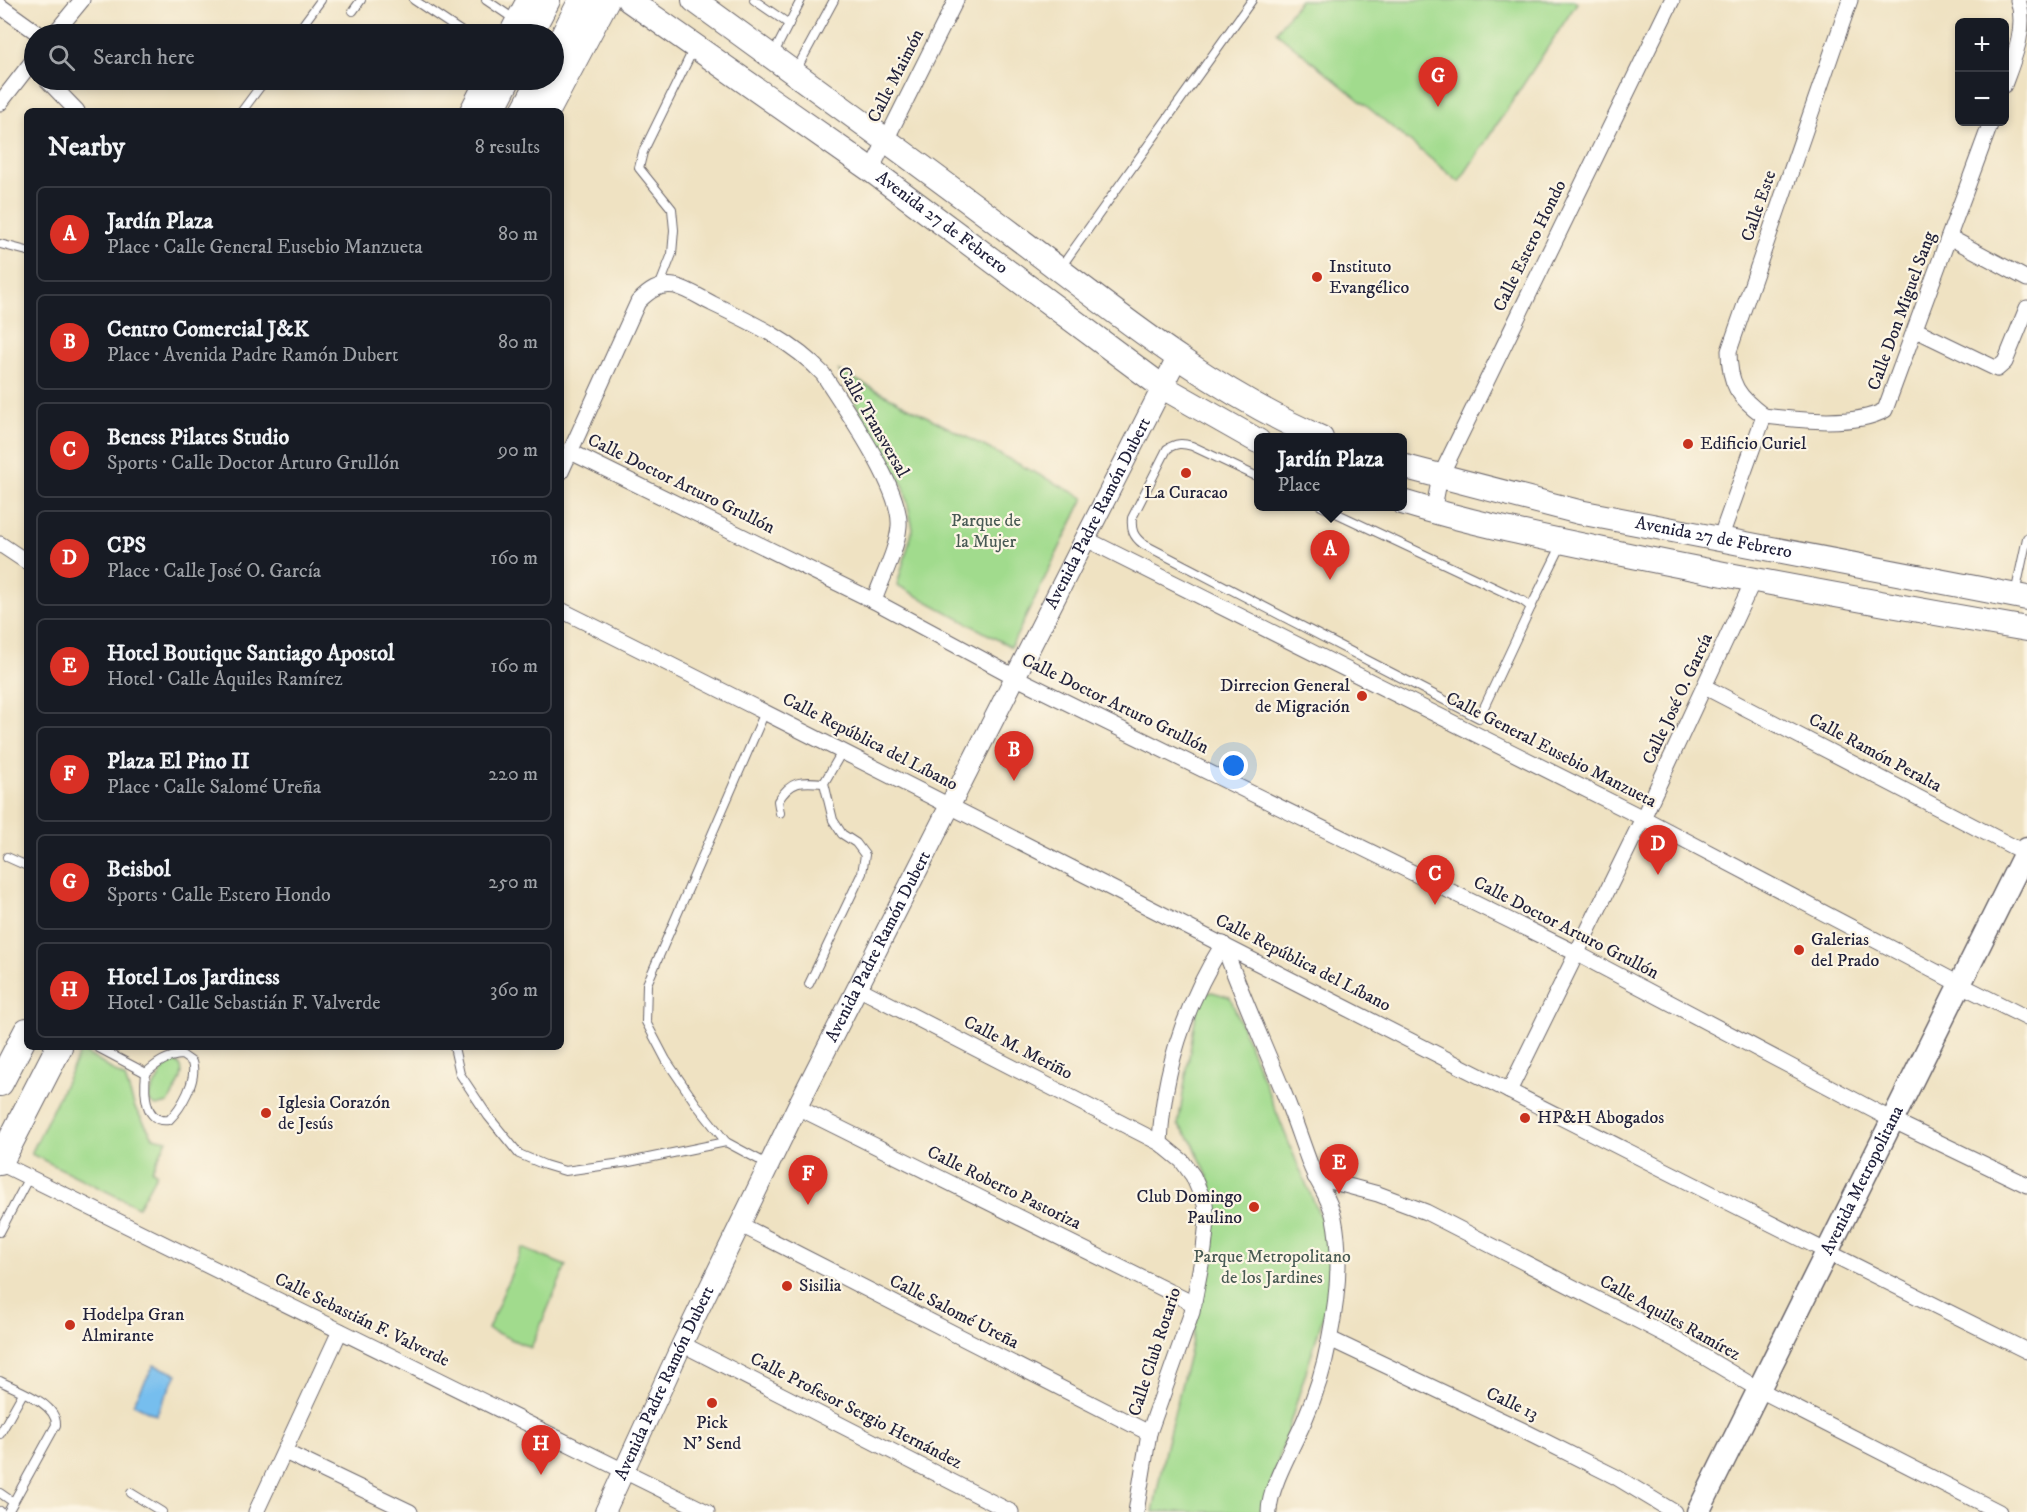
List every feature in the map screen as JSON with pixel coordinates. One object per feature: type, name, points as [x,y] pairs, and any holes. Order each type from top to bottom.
[{"type":"highway","points":[[525,24],[547,0]]},
{"type":"highway","points":[[564,35],[582,0]]},
{"type":"highway","points":[[493,108],[502,90]]},
{"type":"highway","points":[[526,108],[536,90]]},
{"type":"highway","points":[[0,1083],[24,1037]]},
{"type":"highway","points":[[0,1162],[57,1050]]},
{"type":"main road","points":[[522,24],[529,0]]},
{"type":"main road","points":[[564,81],[607,0]]},
{"type":"main road","name":"Avenida 27 de Febrero","points":[[629,0],[870,170],[1161,386],[1254,439]]},
{"type":"main road","name":"Avenida 27 de Febrero","points":[[694,0],[886,139],[1177,358],[1281,420],[1310,433]]},
{"type":"main road","points":[[474,108],[483,90]]},
{"type":"main road","points":[[550,108],[559,90]]},
{"type":"main road","name":"Avenida 27 de Febrero","points":[[1407,467],[1579,512],[2021,597]]},
{"type":"main road","name":"Avenida 27 de Febrero","points":[[1407,504],[1432,512],[1563,542],[1753,581],[2027,629]]},
{"type":"main road","name":"Avenida Metropolitana","points":[[1698,1512],[2026,852]]},
{"type":"street","points":[[62,24],[82,0]]},
{"type":"street","name":"Calle Maimón","points":[[870,170],[956,0]]},
{"type":"street","name":"Calle Estero Hondo","points":[[1432,512],[1440,477],[1672,0]]},
{"type":"street","name":"Calle Este","points":[[1764,416],[1747,404],[1735,387],[1729,368],[1729,351],[1850,0]]},
{"type":"street","points":[[2008,72],[2023,30],[2023,15],[2018,0]]},
{"type":"street","points":[[0,6],[25,24]]},
{"type":"street","points":[[0,103],[24,75]]},
{"type":"street","points":[[57,90],[74,108]]},
{"type":"street","name":"Calle Don Miguel Sang","points":[[1764,416],[1791,419],[1860,420],[1885,411],[1990,126]]},
{"type":"street","points":[[1949,237],[2027,279]]},
{"type":"street","name":"Calle Transversal","points":[[659,287],[674,286],[769,331],[812,362],[823,374],[880,468],[897,506],[899,519],[897,537],[874,601]]},
{"type":"street","points":[[564,466],[638,302],[647,292],[659,287]]},
{"type":"street","points":[[1916,330],[1998,369],[2005,362],[2027,308]]},
{"type":"street","name":"Avenida Padre Ramón Dubert","points":[[605,1512],[682,1344],[797,1107],[1177,358]]},
{"type":"street","points":[[1720,539],[1764,416]]},
{"type":"street","name":"Calle Doctor Arturo Grullón","points":[[571,452],[874,601],[1015,677],[1578,954],[1894,1120],[2027,1185]]},
{"type":"street","name":"Calle General Eusebio Manzueta","points":[[1086,539],[1643,818],[2027,1018]]},
{"type":"street","points":[[0,544],[24,560]]},
{"type":"street","name":"Calle José O. García","points":[[1509,1091],[1578,954],[1753,581]]},
{"type":"street","name":"Calle República del Líbano","points":[[564,612],[843,750],[1827,1253],[2027,1351]]},
{"type":"street","name":"Calle Ramón Peralta","points":[[1705,687],[2026,852]]},
{"type":"street","points":[[1160,1143],[1165,1096],[1183,1023],[1192,999],[1223,944]]},
{"type":"street","points":[[1223,944],[1238,987],[1284,1092],[1315,1177],[1328,1198],[1334,1217],[1337,1244],[1335,1298],[1330,1339],[1320,1381],[1277,1482],[1269,1512]]},
{"type":"street","name":"Calle M. Meriño","points":[[858,988],[1160,1143]]},
{"type":"street","name":"Calle Roberto Pastoriza","points":[[797,1107],[1194,1304]]},
{"type":"street","name":"Calle Club Rotario","points":[[1136,1512],[1149,1433],[1194,1304],[1207,1221],[1204,1204],[1193,1176],[1182,1161],[1160,1143]]},
{"type":"street","name":"Calle Sebastián F. Valverde","points":[[0,1162],[707,1512]]},
{"type":"street","name":"Calle Aquiles Ramírez","points":[[1315,1177],[1378,1194],[1426,1212],[1676,1340],[1758,1389],[2000,1512]]},
{"type":"street","name":"Calle Salomé Ureña","points":[[741,1225],[1149,1433]]},
{"type":"street","points":[[256,1512],[340,1331]]},
{"type":"street","name":"Calle 13","points":[[1330,1339],[1616,1477],[1674,1512]]},
{"type":"street","name":"Calle Profesor Sergio Hernández","points":[[682,1344],[1011,1512]]},
{"type":"street","points":[[285,1452],[410,1512]]},
{"type":"lane","points":[[303,24],[321,0]]},
{"type":"lane","points":[[353,11],[361,0]]},
{"type":"lane","points":[[414,0],[450,24]]},
{"type":"lane","points":[[486,0],[513,24]]},
{"type":"lane","points":[[754,0],[789,24]]},
{"type":"lane","points":[[772,57],[801,0]]},
{"type":"lane","points":[[795,73],[834,0]]},
{"type":"lane","points":[[1059,269],[1252,0]]},
{"type":"lane","points":[[659,287],[672,254],[675,230],[672,209],[639,168],[643,152],[695,47]]},
{"type":"lane","points":[[244,108],[258,90]]},
{"type":"lane","points":[[0,244],[24,250]]},
{"type":"lane","points":[[1254,475],[1192,446],[1174,445],[1167,449],[1132,518],[1131,529],[1136,539],[1143,544],[1479,718],[1563,542]]},
{"type":"lane","points":[[1330,511],[1523,601],[1531,607]]},
{"type":"lane","points":[[2021,597],[2027,538]]},
{"type":"lane","points":[[765,712],[647,984],[646,1022],[678,1078],[726,1142],[770,1165]]},
{"type":"lane","points":[[809,984],[862,873],[865,855],[856,843],[842,834],[833,820],[824,783],[843,750]]},
{"type":"lane","points":[[780,813],[778,801],[786,788],[796,783],[824,783]]},
{"type":"lane","points":[[7,857],[24,865]]},
{"type":"lane","points":[[103,1050],[146,1073]]},
{"type":"lane","points":[[455,1050],[460,1074],[488,1116],[519,1154],[545,1165],[565,1171],[629,1162],[726,1142]]},
{"type":"lane","points":[[182,1055],[192,1062],[194,1076],[185,1096],[169,1120],[161,1121],[153,1117],[146,1095],[146,1073],[154,1065],[172,1056],[182,1055]]},
{"type":"lane","points":[[0,1232],[29,1177]]},
{"type":"lane","points":[[0,1381],[45,1404],[56,1419],[56,1425],[8,1512]]},
{"type":"lane","points":[[0,1434],[23,1393]]},
{"type":"lane","points":[[0,1493],[13,1502]]},
{"type":"lane","points":[[131,1493],[162,1512]]},
{"type":"green space","points":[[1300,0],[1573,0],[1577,3],[1459,182],[1276,32]]},
{"type":"green space","name":"Parque de la Mujer","points":[[839,371],[1084,498],[1011,647],[897,585],[913,529],[904,487],[863,418]]},
{"type":"green space","name":"Parque Metropolitano de los Jardines","points":[[1212,992],[1230,997],[1340,1262],[1273,1478],[1270,1512],[1153,1512],[1165,1450],[1213,1245],[1211,1184],[1192,1141],[1178,1125],[1199,995]]},
{"type":"green space","points":[[81,1050],[125,1078],[135,1108],[153,1137],[167,1140],[152,1170],[157,1173],[138,1207],[31,1154]]},
{"type":"green space","points":[[174,1061],[182,1069],[180,1081],[168,1103],[156,1106],[150,1102],[149,1096],[165,1066],[168,1062]]},
{"type":"green space","points":[[522,1248],[566,1266],[531,1348],[488,1329]]},
{"type":"water","points":[[154,1365],[177,1374],[156,1415],[133,1404]]},
{"type":"place","name":"Beisbol","points":[[1438,107]]},
{"type":"place","name":"Instituto Evangélico","points":[[1317,277]]},
{"type":"place","name":"Edificio Curiel","points":[[1688,444]]},
{"type":"place","name":"La Curacao","points":[[1186,473]]},
{"type":"place","name":"Jardín Plaza","points":[[1330,580]]},
{"type":"place","name":"Dirrecion General de Migración","points":[[1362,696]]},
{"type":"place","name":"Centro Comercial J&K","points":[[1014,781]]},
{"type":"place","name":"CPS","points":[[1658,875]]},
{"type":"place","name":"Beness Pilates Studio","points":[[1435,905]]},
{"type":"place","name":"Galerias del Prado","points":[[1799,950]]},
{"type":"place","name":"Iglesia Corazón de Jesús","points":[[266,1113]]},
{"type":"place","name":"HP&H Abogados","points":[[1525,1118]]},
{"type":"place","name":"Hotel Boutique Santiago Apostol","points":[[1339,1194]]},
{"type":"place","name":"Plaza El Pino II","points":[[808,1205]]},
{"type":"place","name":"Club Domingo Paulino","points":[[1254,1207]]},
{"type":"place","name":"Sisilia","points":[[787,1286]]},
{"type":"place","name":"Hodelpa Gran Almirante","points":[[70,1325]]},
{"type":"place","name":"Pick N' Send","points":[[712,1403]]},
{"type":"place","name":"Hotel Los Jardiness","points":[[541,1475]]}]
